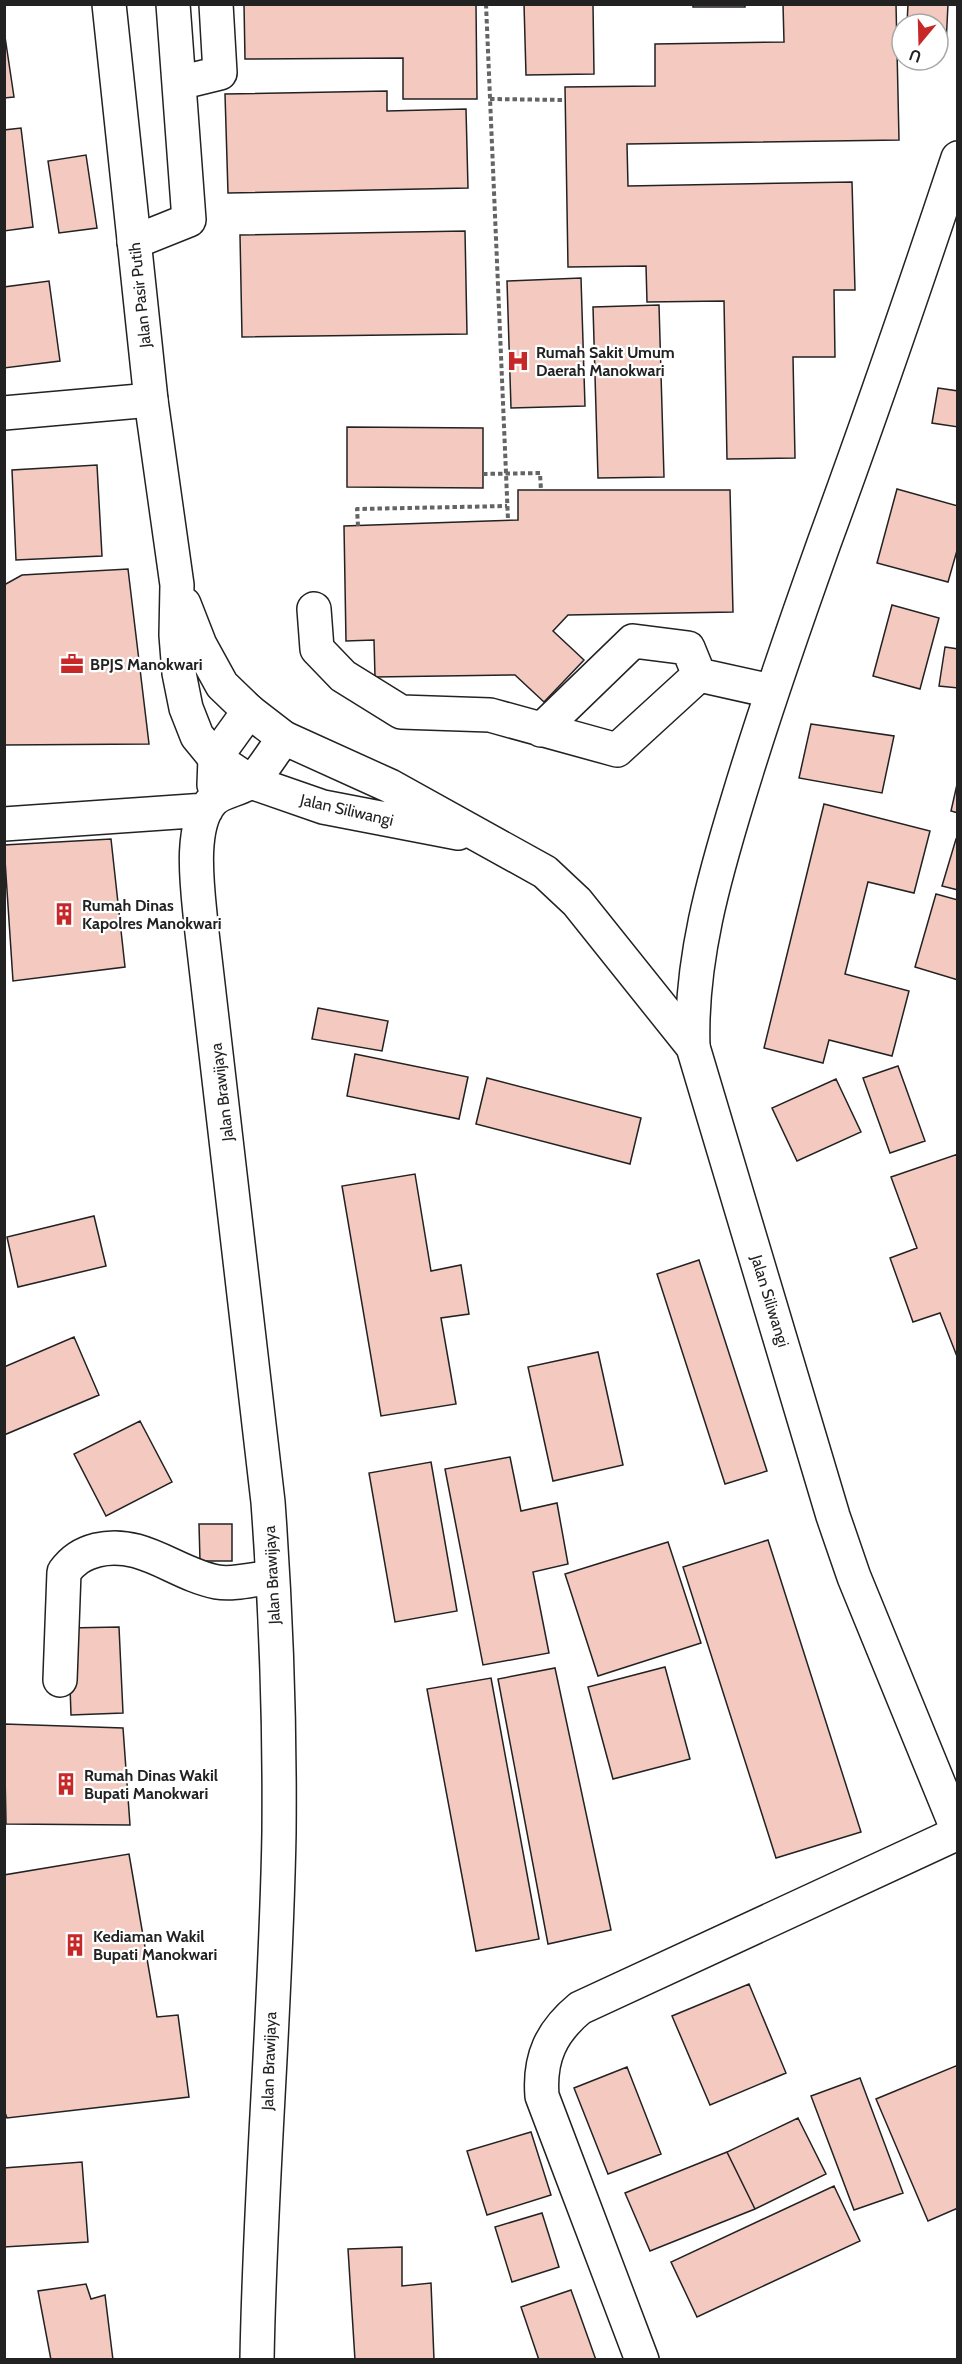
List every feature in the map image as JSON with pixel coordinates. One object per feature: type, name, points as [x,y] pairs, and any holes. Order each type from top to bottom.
[{"type":"main road","name":"Jalan Pasir Putih","points":[[109,4],[151,400],[177,585],[176,635],[179,673],[186,708],[197,736],[215,758]]},
{"type":"main road","points":[[134,242],[189,220],[173,4]]},
{"type":"main road","points":[[179,82],[220,73],[216,4]]},
{"type":"main road","points":[[693,1047],[692,1018],[699,952],[725,841],[771,691],[883,381],[957,158]]},
{"type":"main road","points":[[4,413],[151,400]]},
{"type":"main road","name":"Jalan Pasir Putih","points":[[177,585],[200,645],[222,685],[249,711]]},
{"type":"main road","points":[[314,609],[316,649],[343,676],[401,712],[490,715],[617,750],[699,675]]},
{"type":"main road","points":[[541,730],[633,641],[688,648],[699,675]]},
{"type":"main road","points":[[699,675],[771,691]]},
{"type":"main road","points":[[215,758],[249,711]]},
{"type":"main road","name":"Jalan Siliwangi","points":[[249,711],[284,738],[390,786],[545,872],[577,902],[693,1047],[824,1486],[854,1577],[957,1832]]},
{"type":"main road","points":[[4,824],[210,804],[250,782],[284,738]]},
{"type":"main road","name":"Jalan Siliwangi","points":[[215,758],[250,782],[323,807],[486,838]]},
{"type":"main road","name":"Jalan Brawijaya","points":[[215,758],[210,804],[200,828],[197,884],[267,1490],[278,1725],[279,1835],[257,2360]]},
{"type":"main road","points":[[60,1680],[64,1572],[72,1560],[111,1547],[138,1550],[198,1577],[219,1582],[272,1577]]},
{"type":"main road","points":[[642,2360],[542,2096],[543,2066],[548,2046],[556,2030],[579,2008],[957,1832]]},
{"type":"path","points":[[486,4],[508,520]]},
{"type":"path","points":[[490,99],[565,100]]},
{"type":"path","points":[[483,474],[540,472],[541,490]]},
{"type":"path","points":[[358,526],[357,509],[507,506]]},
{"type":"building","points":[[244,4],[476,4],[477,99],[403,99],[403,58],[245,59]]},
{"type":"building","points":[[524,4],[593,4],[594,74],[526,75]]},
{"type":"building","points":[[693,4],[745,4],[745,7],[693,7]]},
{"type":"building","points":[[783,4],[896,4],[896,12],[890,12],[890,72],[898,72],[899,140],[627,144],[628,186],[852,182],[855,290],[834,290],[835,357],[793,357],[795,458],[727,459],[724,301],[647,302],[646,266],[568,267],[565,87],[655,86],[655,44],[784,42]]},
{"type":"building","points":[[908,4],[948,4],[948,12],[908,12]]},
{"type":"building","points":[[4,30],[14,97],[4,98]]},
{"type":"building","points":[[387,91],[387,111],[466,109],[468,188],[228,193],[225,94]]},
{"type":"building","points":[[21,128],[33,227],[4,231],[4,130]]},
{"type":"building","points":[[86,155],[97,228],[59,233],[48,161]]},
{"type":"building","points":[[465,231],[467,334],[242,337],[240,235]]},
{"type":"building","points":[[581,278],[585,406],[511,408],[507,281]]},
{"type":"building","points":[[49,281],[60,361],[4,368],[4,287]]},
{"type":"building","points":[[659,305],[664,477],[598,478],[593,307]]},
{"type":"building","points":[[938,388],[958,391],[958,427],[932,423]]},
{"type":"building","points":[[347,427],[483,428],[483,488],[347,487]]},
{"type":"building","points":[[97,465],[102,556],[16,560],[12,470]]},
{"type":"building","points":[[897,489],[958,506],[958,547],[948,582],[877,563]]},
{"type":"building","points":[[518,490],[730,490],[733,612],[568,615],[553,631],[584,660],[544,702],[515,675],[375,677],[374,640],[346,641],[344,526],[518,520]]},
{"type":"building","name":"BPJS Manokwari","points":[[128,569],[149,744],[4,745],[4,585],[22,575]]},
{"type":"building","points":[[892,605],[939,618],[920,689],[873,676]]},
{"type":"building","points":[[945,647],[958,649],[958,688],[939,686]]},
{"type":"building","points":[[811,724],[894,736],[882,793],[799,778]]},
{"type":"building","points":[[958,780],[958,813],[951,811]]},
{"type":"building","points":[[824,804],[930,831],[914,893],[868,882],[845,974],[909,991],[892,1056],[829,1040],[823,1063],[764,1048]]},
{"type":"building","name":"Rumah Dinas Kapolres Manokwari","points":[[111,839],[125,967],[13,981],[4,845]]},
{"type":"building","points":[[956,839],[958,840],[958,890],[942,886]]},
{"type":"building","points":[[936,894],[958,900],[958,980],[915,967]]},
{"type":"building","points":[[318,1008],[388,1021],[382,1051],[312,1039]]},
{"type":"building","points":[[355,1054],[468,1077],[459,1119],[347,1096]]},
{"type":"building","points":[[898,1066],[925,1141],[890,1153],[863,1078]]},
{"type":"building","points":[[487,1078],[641,1118],[630,1164],[476,1124]]},
{"type":"building","points":[[836,1079],[861,1132],[797,1161],[772,1108]]},
{"type":"building","points":[[958,1154],[958,1359],[940,1313],[913,1322],[890,1258],[917,1248],[891,1177]]},
{"type":"building","points":[[415,1174],[431,1271],[461,1265],[469,1314],[441,1318],[456,1404],[381,1416],[342,1186]]},
{"type":"building","points":[[94,1216],[106,1266],[18,1287],[7,1237]]},
{"type":"building","points":[[699,1260],[767,1471],[725,1484],[657,1274]]},
{"type":"building","points":[[74,1337],[99,1395],[4,1435],[4,1367]]},
{"type":"building","points":[[598,1352],[623,1465],[553,1481],[528,1367]]},
{"type":"building","points":[[140,1421],[172,1482],[106,1516],[74,1454]]},
{"type":"building","points":[[510,1457],[521,1511],[557,1503],[568,1564],[533,1572],[549,1653],[483,1665],[445,1469]]},
{"type":"building","points":[[431,1462],[457,1611],[395,1622],[369,1473]]},
{"type":"building","points":[[199,1524],[232,1524],[232,1561],[200,1561]]},
{"type":"building","points":[[768,1540],[861,1832],[776,1858],[683,1567]]},
{"type":"building","points":[[668,1542],[701,1643],[598,1676],[565,1574]]},
{"type":"building","points":[[119,1627],[123,1713],[71,1715],[68,1628]]},
{"type":"building","points":[[665,1667],[690,1759],[613,1779],[588,1687]]},
{"type":"building","points":[[555,1668],[611,1930],[548,1944],[498,1679]]},
{"type":"building","points":[[491,1678],[539,1939],[476,1951],[427,1689]]},
{"type":"building","name":"Rumah Dinas Wakil Bupati Manokwari","points":[[4,1724],[123,1728],[130,1825],[6,1824]]},
{"type":"building","name":"Kediaman Wakil Bupati Manokwari","points":[[129,1854],[157,2017],[178,2015],[189,2097],[7,2118],[4,2110],[4,1875]]},
{"type":"building","points":[[749,1984],[786,2073],[710,2105],[672,2016]]},
{"type":"building","points":[[958,2065],[958,2208],[928,2221],[876,2099]]},
{"type":"building","points":[[627,2067],[661,2154],[608,2174],[574,2088]]},
{"type":"building","points":[[860,2078],[903,2193],[854,2210],[811,2096]]},
{"type":"building","points":[[798,2118],[826,2174],[755,2209],[727,2152]]},
{"type":"building","points":[[531,2132],[551,2195],[487,2215],[467,2151]]},
{"type":"building","points":[[727,2152],[755,2209],[650,2251],[625,2193]]},
{"type":"building","points":[[82,2162],[88,2242],[4,2247],[4,2168]]},
{"type":"building","points":[[834,2186],[860,2241],[697,2317],[671,2262]]},
{"type":"building","points":[[542,2213],[559,2267],[512,2282],[495,2227]]},
{"type":"building","points":[[402,2247],[402,2286],[431,2283],[434,2360],[355,2360],[348,2249]]},
{"type":"building","points":[[86,2284],[91,2299],[105,2295],[113,2360],[51,2360],[38,2291]]},
{"type":"building","points":[[571,2290],[596,2360],[539,2360],[521,2307]]},
{"type":"place","name":"Rumah Sakit Umum Daerah Manokwari","points":[[518,361]]},
{"type":"place","name":"BPJS Manokwari","points":[[72,664]]},
{"type":"place","name":"Rumah Dinas Kapolres Manokwari","points":[[64,914]]},
{"type":"place","name":"Rumah Dinas Wakil Bupati Manokwari","points":[[66,1784]]},
{"type":"place","name":"Kediaman Wakil Bupati Manokwari","points":[[75,1945]]}]
